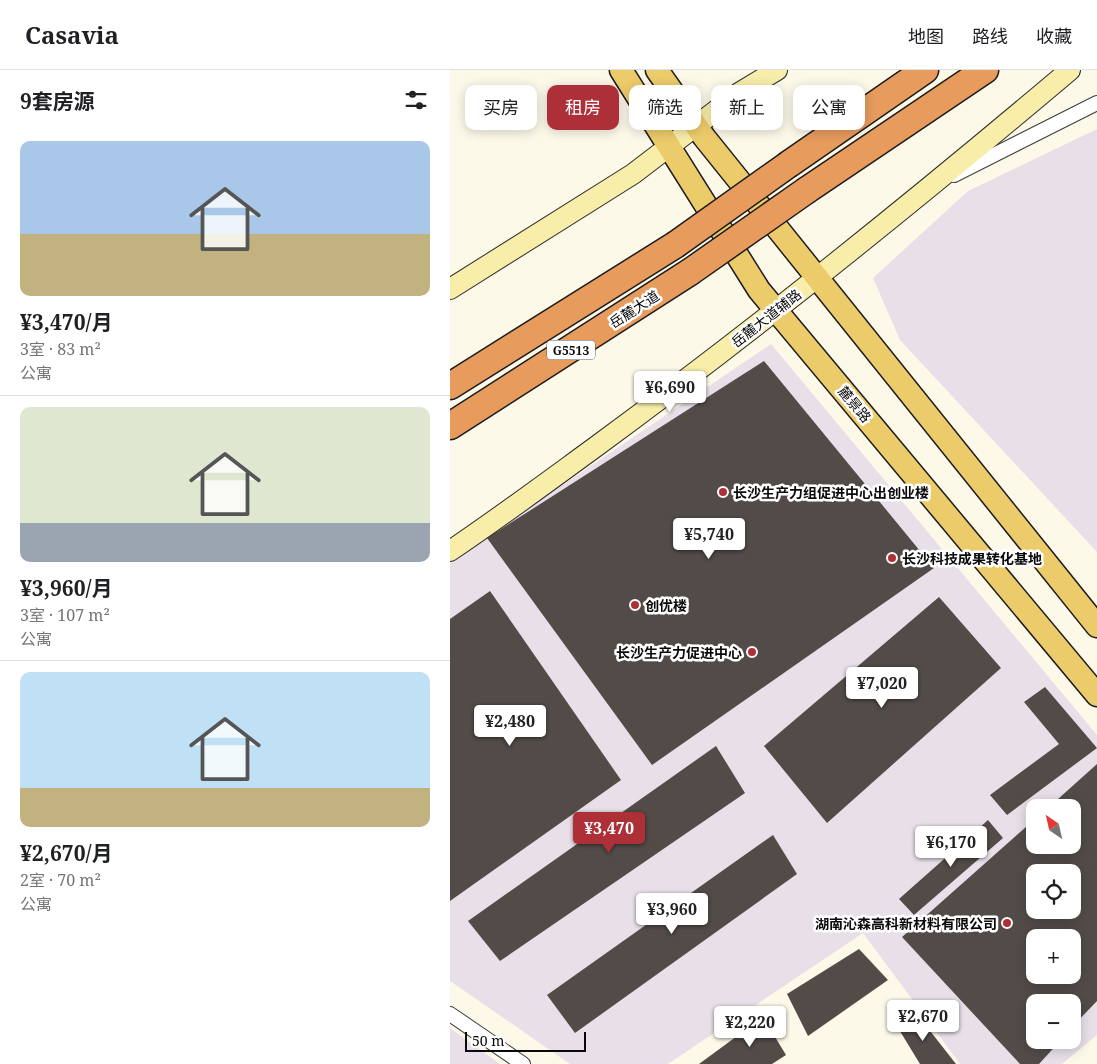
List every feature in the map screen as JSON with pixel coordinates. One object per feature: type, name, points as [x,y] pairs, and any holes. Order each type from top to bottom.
[{"type":"highway","name":"G5513","points":[[450,386],[675,245],[925,70]]},
{"type":"highway","name":"岳麓大道","points":[[450,426],[690,272],[807,190],[985,70]]},
{"type":"main road","name":"麓景路","points":[[621,70],[636,97],[759,290],[1097,695]]},
{"type":"main road","points":[[752,85],[776,70]]},
{"type":"main road","name":"岳麓大道辅路","points":[[450,551],[626,424],[776,310],[931,186],[1070,70]]},
{"type":"main road","points":[[701,122],[711,114]]},
{"type":"main road","points":[[450,288],[633,174],[691,130]]},
{"type":"main road","points":[[699,130],[1097,626]]},
{"type":"street","points":[[749,85],[768,70]]},
{"type":"street","points":[[931,186],[1093,105]]},
{"type":"street","points":[[450,1014],[523,1064]]},
{"type":"shaded area","points":[[1097,129],[1097,552],[900,340],[873,278],[968,191]]},
{"type":"shaded area","points":[[771,344],[1097,735],[1097,1035],[1081,1048],[1081,994],[1026,994],[1026,1049],[1080,1049],[1062,1064],[960,1064],[863,933],[668,1064],[570,1064],[450,981],[450,561]]},
{"type":"shaded area","points":[[450,1028],[500,1064],[450,1064]]},
{"type":"building","name":"长沙生产力促进中心","points":[[764,361],[934,568],[652,765],[487,538]]},
{"type":"building","points":[[490,591],[621,780],[450,901],[450,619]]},
{"type":"building","points":[[939,597],[1001,668],[827,823],[764,746]]},
{"type":"building","points":[[1045,687],[1097,748],[1007,815],[990,795],[1059,744],[1024,702]]},
{"type":"building","points":[[716,746],[745,793],[500,961],[468,921]]},
{"type":"building","name":"湖南沁森高科新材料有限公司","points":[[1097,764],[1097,1001],[1081,1018],[1081,994],[1026,994],[1026,1049],[1053,1049],[1039,1064],[1020,1064],[902,937],[1026,827],[1026,854],[1081,854],[1081,799],[1058,799]]},
{"type":"building","points":[[988,820],[1003,838],[914,915],[899,899]]},
{"type":"building","points":[[773,835],[797,874],[575,1033],[547,995]]},
{"type":"building","points":[[859,949],[888,980],[808,1036],[787,994]]},
{"type":"building","points":[[916,1013],[956,1064],[920,1064],[895,1023]]},
{"type":"building","points":[[763,1017],[786,1055],[772,1064],[699,1064]]},
{"type":"place","name":"长沙生产力组促进中心出创业楼","points":[[723,492]]},
{"type":"place","name":"长沙科技成果转化基地","points":[[892,558]]},
{"type":"place","name":"创优楼","points":[[635,605]]},
{"type":"place","name":"长沙生产力促进中心","points":[[752,652]]},
{"type":"place","name":"湖南沁森高科新材料有限公司","points":[[1007,923]]}]
